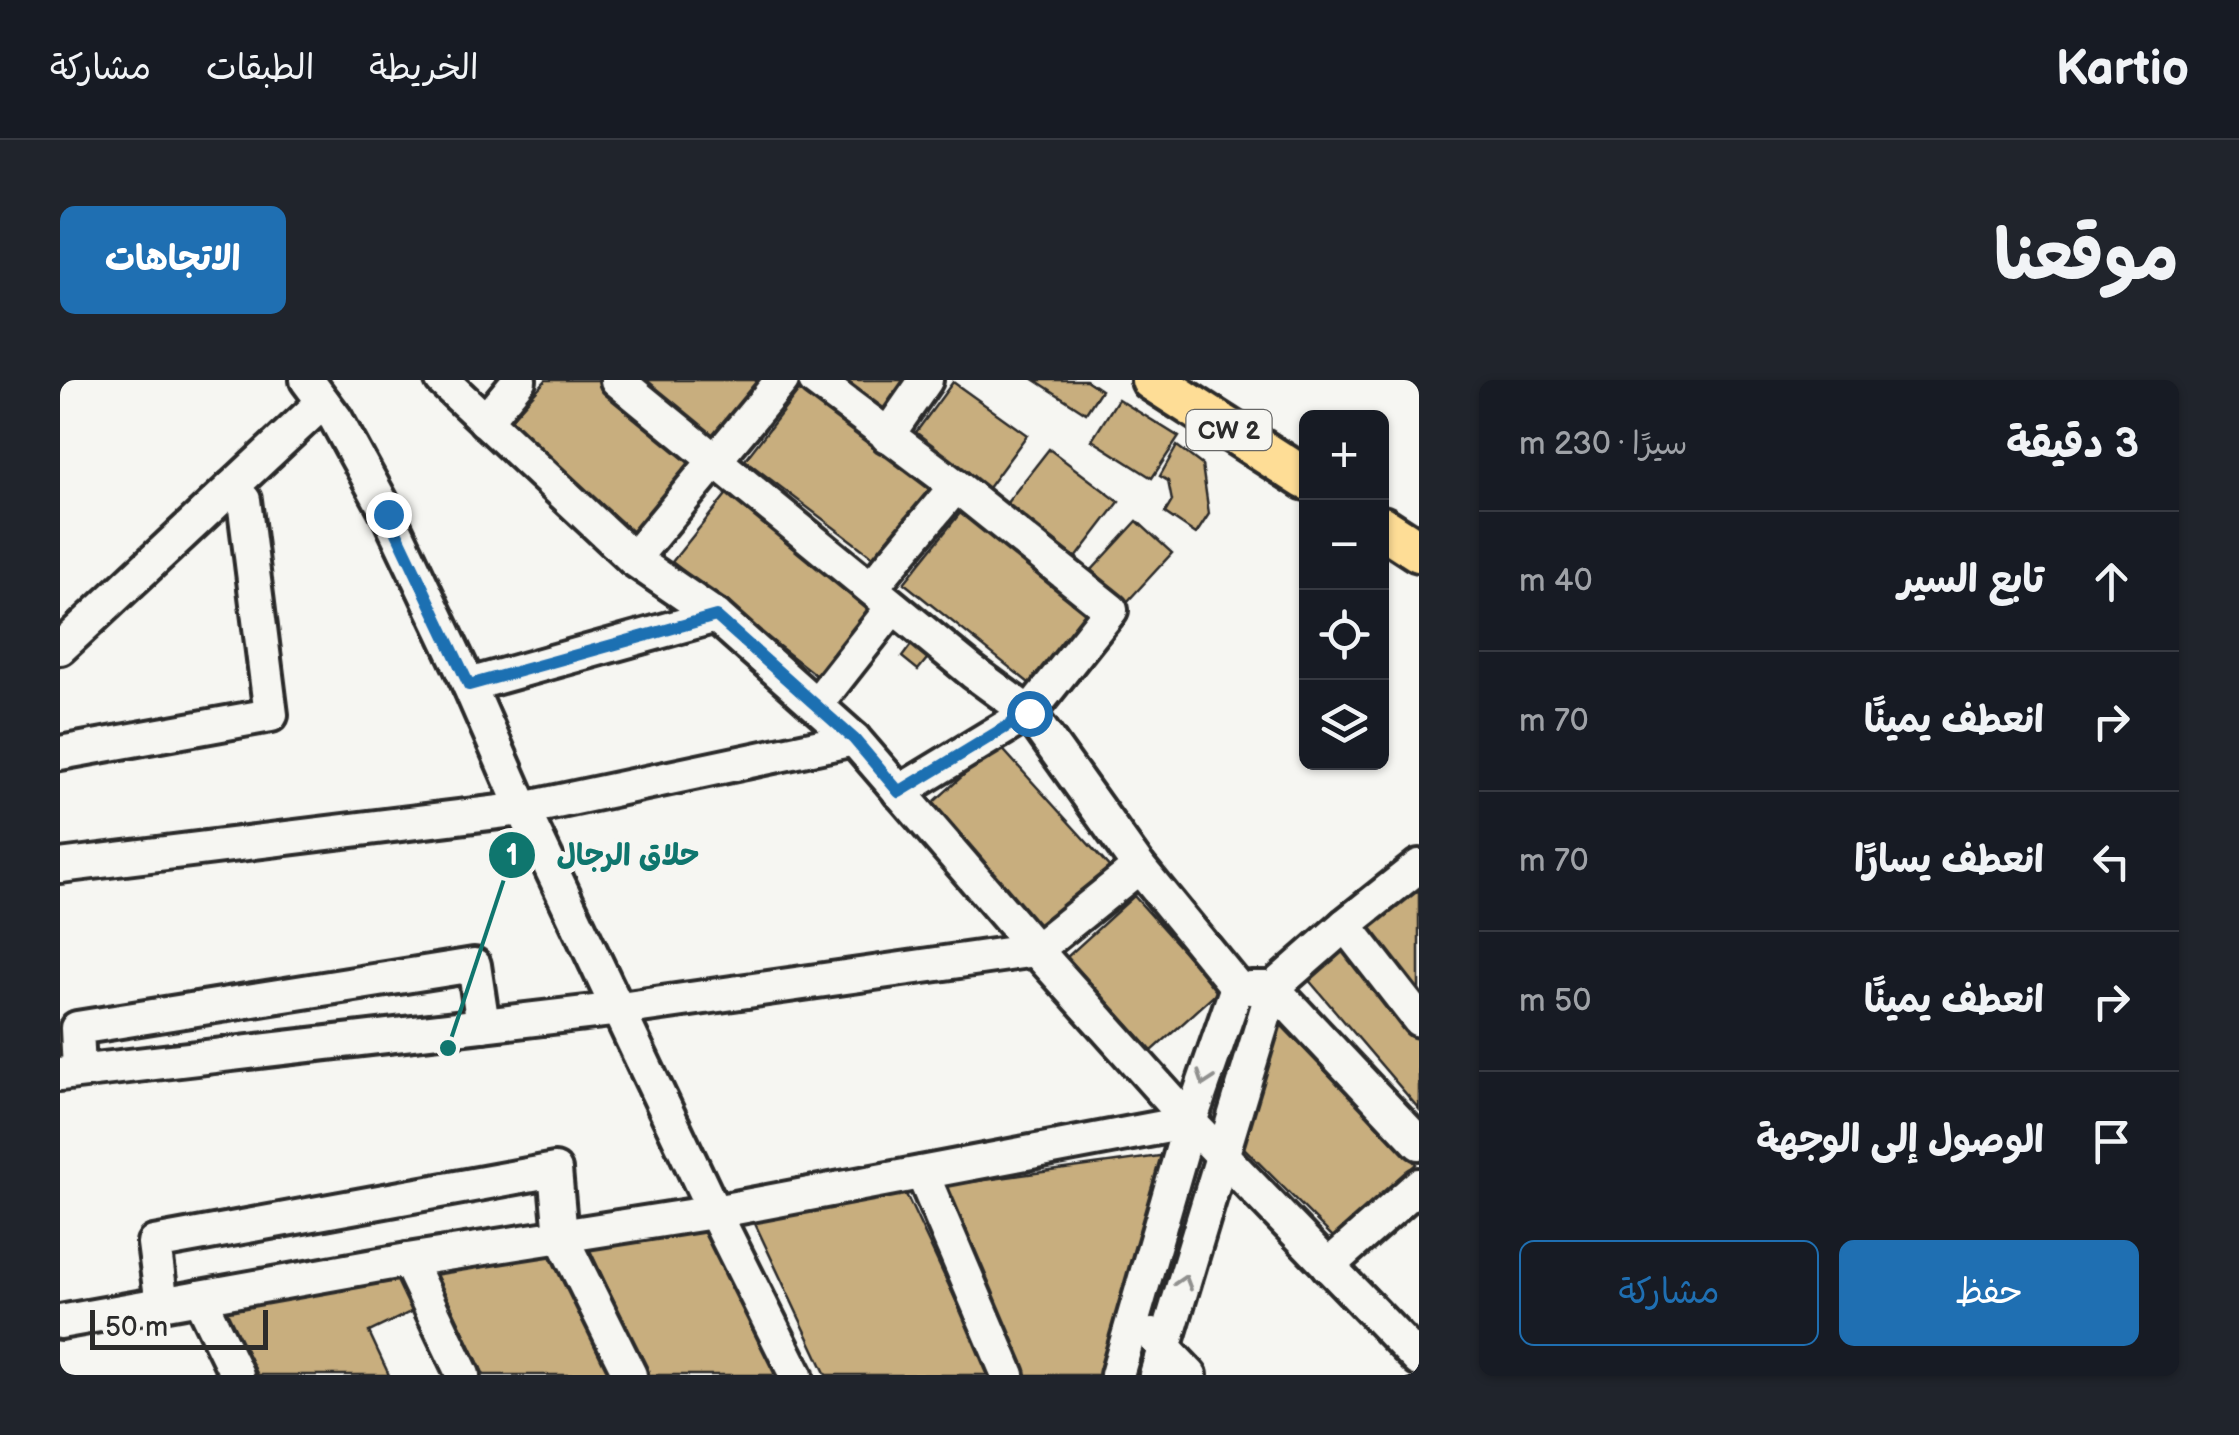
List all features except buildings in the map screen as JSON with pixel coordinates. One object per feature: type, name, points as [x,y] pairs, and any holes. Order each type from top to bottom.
[{"type":"main road","name":"CW 2","points":[[1152,380],[1299,474]]},
{"type":"main road","points":[[1389,532],[1419,551]]},
{"type":"street","points":[[442,380],[633,559],[716,616],[854,739],[1190,1122],[1419,1360]]},
{"type":"street","points":[[485,421],[519,380]]},
{"type":"street","points":[[616,380],[973,672],[1029,713],[1138,867],[1237,987],[1273,988],[1419,1143]]},
{"type":"street","points":[[633,559],[782,380]]},
{"type":"street","points":[[814,380],[956,486],[1111,610],[1029,713],[899,792]]},
{"type":"street","points":[[887,436],[926,380]]},
{"type":"street","points":[[60,648],[232,488],[315,391],[336,419],[388,514],[714,1212],[796,1375]]},
{"type":"street","points":[[816,705],[956,486]]},
{"type":"street","points":[[60,753],[271,714],[244,500],[232,488]]},
{"type":"street","points":[[469,685],[716,616]]},
{"type":"street","points":[[60,866],[524,809],[854,739]]},
{"type":"street","points":[[1160,1362],[1273,988],[1419,866]]},
{"type":"street","points":[[483,1025],[474,965],[77,1028],[70,1072],[483,1025],[620,1009],[1036,950],[1138,867]]},
{"type":"street","points":[[1345,925],[1419,1020]]},
{"type":"street","points":[[1117,1375],[1190,1122],[1237,987]]},
{"type":"street","points":[[60,1322],[408,1260],[714,1212],[1190,1122]]},
{"type":"street","points":[[159,1304],[154,1243],[555,1170],[561,1236],[630,1375]]},
{"type":"street","points":[[922,1172],[1008,1375]]},
{"type":"street","points":[[1328,1266],[1419,1185]]},
{"type":"street","points":[[408,1260],[464,1375]]},
{"type":"street","points":[[199,1297],[231,1373]]},
{"type":"street","points":[[1134,1316],[1160,1362],[1190,1375]]},
{"type":"place","name":"حلاق الرجال","points":[[448,1048]]},
{"type":"route","points":[[388,514],[469,685],[716,616],[854,739],[899,792],[1029,713]]}]
